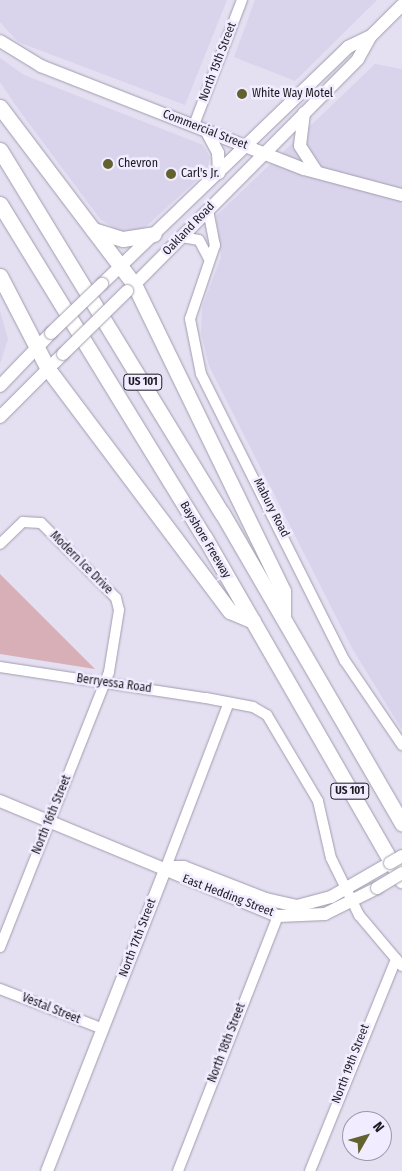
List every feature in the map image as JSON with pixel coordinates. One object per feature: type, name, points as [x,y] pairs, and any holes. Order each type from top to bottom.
[{"type":"highway","points":[[0,107],[93,230],[131,288],[282,591],[283,616]]},
{"type":"highway","name":"US 101","points":[[0,150],[283,616],[402,824]]},
{"type":"highway","name":"Bayshore Freeway","points":[[0,204],[253,621],[402,880]]},
{"type":"highway","points":[[93,230],[123,239],[154,234]]},
{"type":"highway","points":[[0,276],[48,369],[230,611],[253,621]]},
{"type":"main road","name":"Oakland Road","points":[[0,417],[358,60],[371,36],[402,5]]},
{"type":"main road","name":"Oakland Road","points":[[0,386],[51,333],[348,47],[371,36]]},
{"type":"main road","name":"Commercial Street","points":[[0,41],[13,51],[69,78],[246,146],[317,172],[402,195]]},
{"type":"main road","points":[[305,112],[300,146],[317,172]]},
{"type":"main road","points":[[206,130],[218,153],[219,173]]},
{"type":"main road","name":"East Hedding Street","points":[[0,801],[166,867],[178,876],[278,916],[318,916],[353,902],[402,873]]},
{"type":"main road","name":"East Hedding Street","points":[[166,867],[184,867],[286,904],[314,903],[346,888],[402,856]]},
{"type":"main road","name":"North 17th Street","points":[[47,1171],[166,867]]},
{"type":"street","name":"North 15th Street","points":[[194,125],[242,0]]},
{"type":"street","name":"Mabury Road","points":[[208,210],[215,244],[190,319],[201,374],[345,661],[402,743]]},
{"type":"street","points":[[182,237],[199,240],[209,259]]},
{"type":"street","name":"Modern Ice Drive","points":[[0,544],[23,522],[35,520],[116,598],[119,610],[105,683]]},
{"type":"street","name":"Berryessa Road","points":[[0,666],[206,698],[228,705],[253,707],[278,730],[318,801],[331,858],[353,902],[399,963]]},
{"type":"street","name":"North 16th Street","points":[[0,947],[105,683]]},
{"type":"street","name":"North 17th Street","points":[[166,867],[228,705]]},
{"type":"street","name":"North 18th Street","points":[[178,1171],[278,916]]},
{"type":"street","name":"North 19th Street","points":[[310,1171],[399,963]]},
{"type":"street","name":"Vestal Street","points":[[0,989],[102,1029]]},
{"type":"shaded area","points":[[0,0],[227,0],[185,105],[18,42],[0,22]]},
{"type":"shaded area","points":[[255,0],[377,0],[295,81],[234,57]]},
{"type":"shaded area","points":[[0,58],[24,75],[203,145],[210,157],[207,171],[140,232],[120,232],[100,219],[19,110],[0,82]]},
{"type":"shaded area","points":[[375,64],[402,69],[402,730],[352,648],[209,366],[201,334],[202,307],[221,257],[216,216]]},
{"type":"shaded area","points":[[0,311],[8,339],[0,364]]},
{"type":"shaded area","points":[[0,574],[95,669],[0,654]]},
{"type":"place","name":"White Way Motel","points":[[242,94]]},
{"type":"place","name":"Chevron","points":[[108,164]]},
{"type":"place","name":"Carl's Jr.","points":[[171,174]]}]
